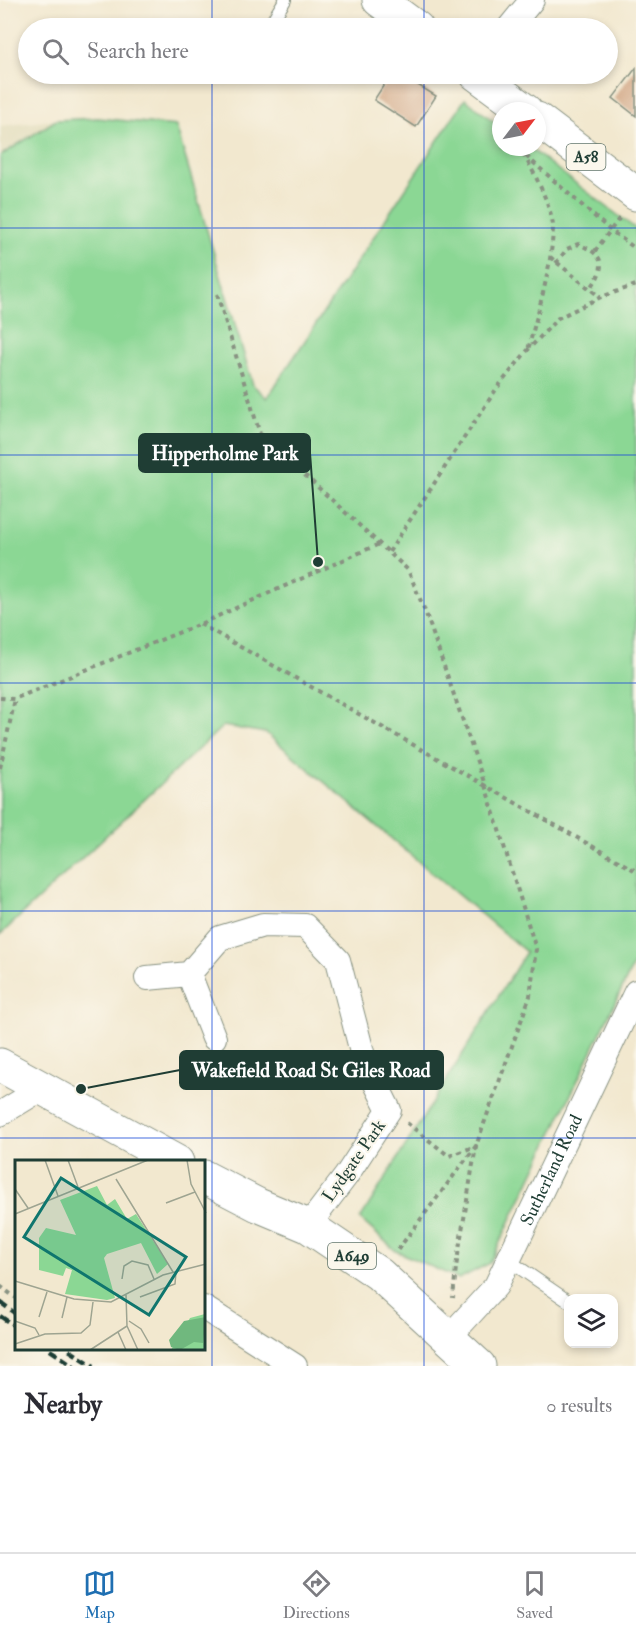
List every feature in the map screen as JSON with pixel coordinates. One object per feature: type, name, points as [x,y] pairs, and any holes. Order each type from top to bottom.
[{"type":"main road","points":[[379,0],[403,18]]},
{"type":"main road","points":[[490,84],[514,102]]},
{"type":"main road","name":"A58","points":[[546,127],[629,204]]},
{"type":"main road","points":[[0,1065],[173,1160]]},
{"type":"main road","name":"A649","points":[[206,1178],[258,1205],[308,1226],[379,1274],[449,1337],[473,1364]]},
{"type":"street","points":[[517,18],[532,0]]},
{"type":"street","name":"Lydgate Park","points":[[189,974],[220,938],[264,925],[305,926],[338,960],[363,1060],[389,1110],[346,1176],[308,1226]]},
{"type":"street","points":[[147,978],[189,974],[214,1038]]},
{"type":"street","name":"Sutherland Road","points":[[449,1337],[496,1286],[636,992]]},
{"type":"street","points":[[0,1114],[41,1089]]},
{"type":"street","points":[[206,1309],[295,1366]]},
{"type":"lane","points":[[274,18],[285,0]]},
{"type":"lane","points":[[508,1260],[564,1298]]},
{"type":"path","points":[[524,156],[540,188],[553,225],[546,281],[527,351]]},
{"type":"path","points":[[525,156],[610,230],[636,249]]},
{"type":"path","points":[[595,251],[629,204]]},
{"type":"path","points":[[556,263],[567,249],[578,244],[595,251],[601,261],[600,274],[590,289]]},
{"type":"path","points":[[549,257],[601,297]]},
{"type":"path","points":[[388,552],[497,388],[527,351],[558,318],[601,297],[636,285]]},
{"type":"path","points":[[217,294],[260,434],[408,570],[484,785],[536,949],[530,996],[476,1146],[456,1268],[449,1337]]},
{"type":"path","points":[[0,698],[15,698],[200,624],[380,543]]},
{"type":"path","points":[[200,624],[636,871]]},
{"type":"path","points":[[0,768],[15,698]]},
{"type":"path","points":[[389,1110],[449,1156],[476,1146]]},
{"type":"path","points":[[379,1274],[476,1146]]},
{"type":"path","points":[[0,1286],[15,1297]]},
{"type":"shaded area","points":[[56,120],[0,156],[0,126]]},
{"type":"green space","points":[[465,99],[492,120],[492,156],[540,156],[636,229],[636,959],[490,1263],[459,1279],[396,1251],[360,1219],[526,952],[266,733],[223,726],[0,935],[0,156],[56,120],[98,118],[176,126],[253,385],[267,398]]},
{"type":"building","points":[[636,68],[636,116],[613,98]]},
{"type":"building","points":[[384,84],[416,84],[436,96],[416,127],[374,100]]},
{"type":"railway","points":[[0,1302],[15,1313]]},
{"type":"railway","points":[[0,1316],[15,1326]]},
{"type":"railway","points":[[52,1351],[74,1366]]},
{"type":"railway","points":[[71,1351],[94,1366]]},
{"type":"place","name":"Hipperholme Park","points":[[318,562]]},
{"type":"place","name":"Wakefield Road St Giles Road","points":[[81,1089]]}]
